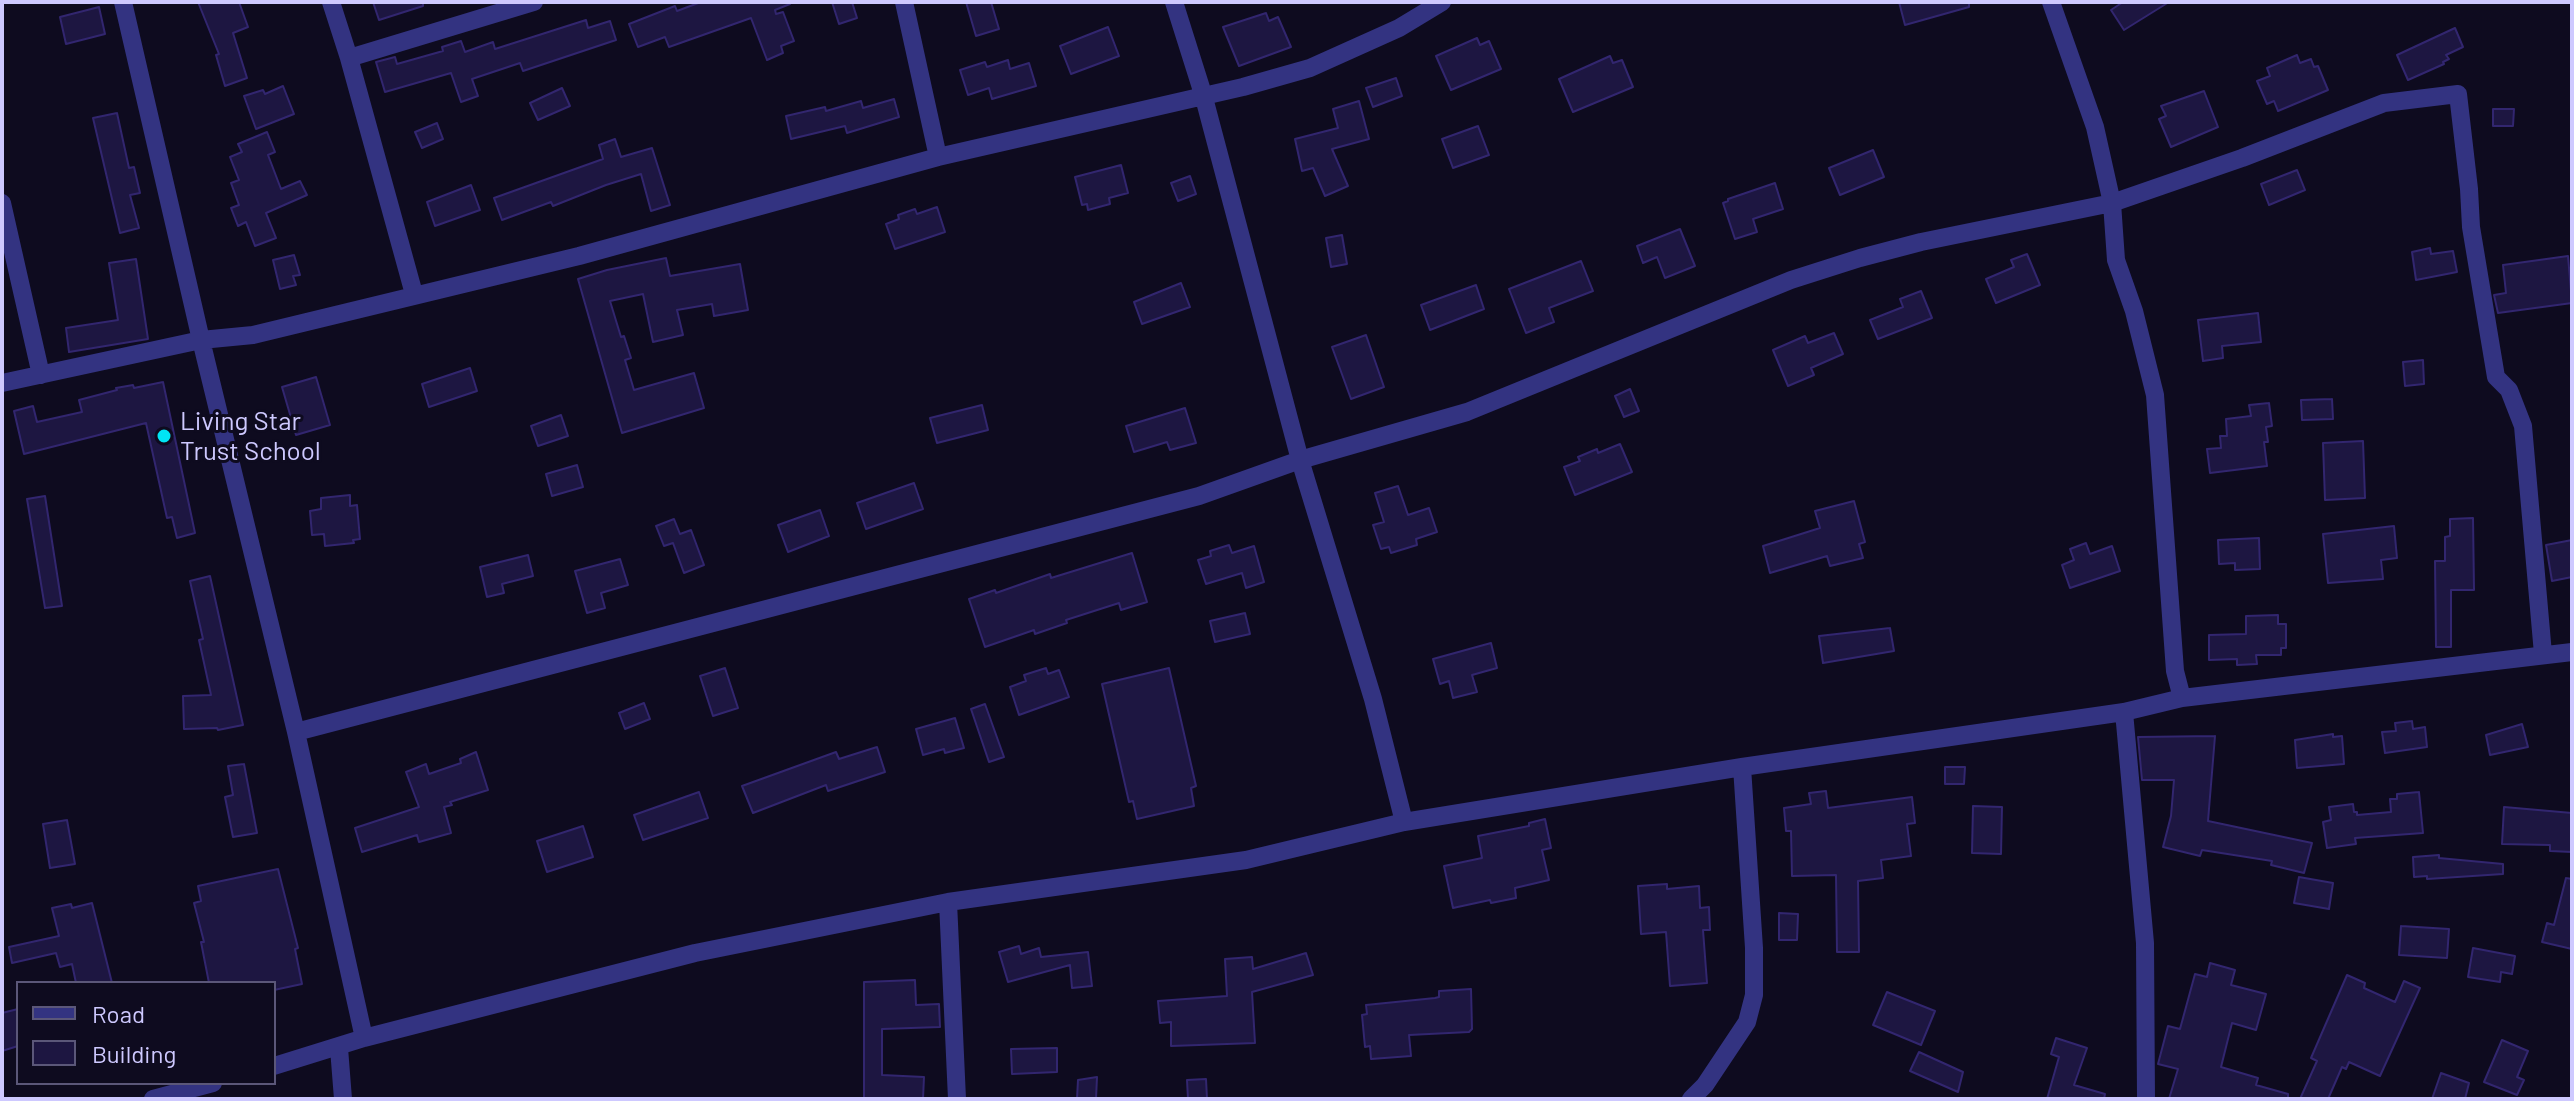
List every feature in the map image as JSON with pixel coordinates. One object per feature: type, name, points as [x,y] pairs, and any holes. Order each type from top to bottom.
[{"type":"street","points":[[123,2],[296,732],[364,1038]]},
{"type":"street","points":[[331,2],[414,294]]},
{"type":"street","points":[[349,58],[534,2]]},
{"type":"street","points":[[904,2],[938,157]]},
{"type":"street","points":[[1174,2],[1203,94],[1300,460],[1373,699],[1404,822]]},
{"type":"street","points":[[2,383],[201,340],[253,335],[579,256],[938,157],[1243,87],[1310,68],[1399,28],[1442,2]]},
{"type":"street","points":[[2051,2],[2095,127],[2112,203],[2116,260],[2134,311],[2155,395],[2175,671],[2182,698]]},
{"type":"street","points":[[296,732],[1199,496],[1300,460],[1467,412],[1791,280],[1860,258],[1946,237],[2112,203],[2266,149],[2384,103],[2458,94],[2471,227],[2496,377],[2509,390],[2523,426],[2543,654]]},
{"type":"street","points":[[2,203],[41,375]]},
{"type":"street","points":[[276,1065],[364,1038],[695,953],[948,902],[1246,860],[1404,822],[1742,767],[2124,712],[2182,698],[2572,652]]},
{"type":"street","points":[[2124,712],[2145,943],[2146,1099]]},
{"type":"street","points":[[1691,1099],[1705,1085],[1747,1022],[1754,995],[1754,948],[1742,767]]},
{"type":"street","points":[[948,902],[957,1099]]},
{"type":"street","points":[[339,1048],[343,1099]]},
{"type":"street","points":[[153,1099],[206,1085]]},
{"type":"building","points":[[198,2],[239,2],[248,27],[233,33],[247,78],[225,86],[216,55],[219,54]]},
{"type":"building","points":[[373,2],[423,2],[423,6],[379,20]]},
{"type":"building","points":[[701,2],[790,2],[775,10],[776,14],[783,12],[794,41],[781,46],[783,53],[767,60],[751,18],[669,47],[665,37],[638,47],[629,24],[675,6],[677,11]]},
{"type":"building","points":[[832,2],[852,2],[857,18],[839,24]]},
{"type":"building","points":[[966,2],[991,2],[999,29],[976,36]]},
{"type":"building","points":[[1899,2],[1969,2],[1969,7],[1905,25]]},
{"type":"building","points":[[2123,2],[2169,2],[2124,30],[2111,10]]},
{"type":"building","points":[[99,7],[105,34],[66,44],[60,17]]},
{"type":"building","points":[[1266,13],[1269,21],[1278,17],[1291,47],[1239,66],[1223,27]]},
{"type":"building","points":[[586,20],[588,28],[610,21],[616,40],[523,71],[520,63],[472,79],[478,96],[461,102],[451,73],[385,92],[376,62],[395,57],[397,64],[443,51],[442,47],[461,41],[465,52],[493,42],[495,49]]},
{"type":"building","points":[[1108,27],[1119,56],[1071,74],[1060,46]]},
{"type":"building","points":[[2455,28],[2463,47],[2446,55],[2449,59],[2444,64],[2408,80],[2397,55]]},
{"type":"building","points":[[1477,38],[1480,45],[1489,41],[1501,69],[1451,90],[1436,56]]},
{"type":"building","points":[[2297,55],[2300,63],[2311,59],[2314,67],[2318,66],[2328,90],[2278,111],[2274,101],[2267,104],[2257,81],[2270,76],[2267,68]]},
{"type":"building","points":[[1610,56],[1613,63],[1622,60],[1633,87],[1573,112],[1559,79]]},
{"type":"building","points":[[1008,60],[1010,69],[1029,63],[1036,86],[992,99],[989,88],[968,95],[960,70],[985,62],[987,67]]},
{"type":"building","points":[[1396,78],[1402,96],[1373,107],[1366,88]]},
{"type":"building","points":[[283,86],[294,114],[256,129],[244,96],[263,90],[265,94]]},
{"type":"building","points":[[562,88],[570,106],[538,120],[530,103]]},
{"type":"building","points":[[2204,91],[2218,127],[2171,147],[2159,119],[2166,116],[2161,106]]},
{"type":"building","points":[[894,99],[899,117],[847,133],[845,126],[791,139],[786,116],[825,107],[826,111],[861,101],[863,108]]},
{"type":"building","points":[[1359,101],[1369,139],[1332,149],[1348,186],[1325,196],[1313,168],[1302,171],[1295,139],[1338,128],[1333,109]]},
{"type":"building","points":[[2493,109],[2514,109],[2513,126],[2493,126]]},
{"type":"building","points":[[117,113],[129,168],[134,167],[140,193],[130,195],[139,228],[120,233],[93,118]]},
{"type":"building","points":[[437,123],[443,139],[422,148],[415,132]]},
{"type":"building","points":[[1478,126],[1489,155],[1453,168],[1442,139]]},
{"type":"building","points":[[267,132],[275,152],[268,155],[281,189],[300,181],[307,195],[266,213],[276,238],[255,246],[246,222],[238,226],[231,208],[239,205],[231,183],[239,180],[230,157],[242,152],[238,144]]},
{"type":"building","points":[[615,139],[621,157],[652,148],[670,205],[651,211],[641,174],[553,206],[551,202],[502,220],[494,198],[603,159],[599,145]]},
{"type":"building","points":[[1873,150],[1884,177],[1840,195],[1829,168]]},
{"type":"building","points":[[1121,165],[1128,193],[1109,198],[1110,204],[1088,210],[1087,204],[1082,205],[1075,177]]},
{"type":"building","points":[[2297,170],[2305,190],[2269,205],[2261,184]]},
{"type":"building","points":[[1190,176],[1196,194],[1178,201],[1171,183]]},
{"type":"building","points":[[1775,183],[1783,209],[1753,219],[1757,232],[1735,239],[1723,203]]},
{"type":"building","points":[[471,185],[480,210],[435,226],[427,202]]},
{"type":"building","points":[[937,207],[945,232],[895,249],[886,224],[899,219],[898,215],[915,209],[917,214]]},
{"type":"building","points":[[1680,229],[1695,266],[1665,278],[1657,257],[1643,263],[1637,246]]},
{"type":"building","points":[[1342,235],[1347,264],[1331,267],[1326,238]]},
{"type":"building","points":[[2430,248],[2431,254],[2453,251],[2457,272],[2416,280],[2412,252]]},
{"type":"building","points":[[2027,254],[2040,285],[1996,303],[1986,279],[2014,267],[2011,260]]},
{"type":"building","points":[[294,255],[300,275],[293,276],[296,285],[280,289],[273,260]]},
{"type":"building","points":[[2568,256],[2572,303],[2498,313],[2494,295],[2506,293],[2503,265]]},
{"type":"building","points":[[666,258],[670,276],[740,264],[748,310],[714,316],[712,304],[677,310],[683,335],[653,342],[643,294],[610,301],[631,358],[625,360],[634,390],[694,373],[704,408],[622,433],[578,279]]},
{"type":"building","points":[[136,259],[148,339],[69,352],[66,328],[118,320],[109,263]]},
{"type":"building","points":[[1581,261],[1593,291],[1549,308],[1554,322],[1526,333],[1509,289]]},
{"type":"building","points":[[1181,283],[1190,307],[1142,324],[1134,302]]},
{"type":"building","points":[[1476,285],[1484,309],[1430,330],[1421,305]]},
{"type":"building","points":[[1921,291],[1932,318],[1878,339],[1870,320],[1903,307],[1900,299]]},
{"type":"building","points":[[2258,313],[2261,342],[2222,346],[2223,358],[2203,361],[2198,320]]},
{"type":"building","points":[[1834,333],[1843,354],[1811,368],[1814,375],[1788,386],[1773,350],[1805,336],[1808,343]]},
{"type":"building","points":[[1366,335],[1384,387],[1351,399],[1332,347]]},
{"type":"building","points":[[2423,360],[2424,384],[2405,386],[2403,362]]},
{"type":"building","points":[[470,368],[477,391],[429,407],[422,384]]},
{"type":"building","points":[[316,377],[330,425],[296,435],[282,387]]},
{"type":"building","points":[[163,382],[195,533],[177,538],[172,517],[167,518],[146,423],[24,454],[14,411],[33,406],[37,422],[82,412],[79,400],[116,388]]},
{"type":"building","points":[[1630,389],[1639,411],[1624,417],[1615,396]]},
{"type":"building","points":[[2332,399],[2333,419],[2302,420],[2301,400]]},
{"type":"building","points":[[2269,403],[2272,426],[2266,427],[2268,442],[2264,442],[2267,466],[2210,473],[2207,449],[2221,448],[2220,436],[2227,436],[2226,419],[2251,416],[2249,405]]},
{"type":"building","points":[[982,405],[988,430],[937,443],[930,418]]},
{"type":"building","points":[[1185,408],[1196,443],[1170,450],[1167,442],[1134,452],[1126,426]]},
{"type":"building","points":[[561,415],[568,436],[538,446],[531,426]]},
{"type":"building","points":[[2363,441],[2365,498],[2325,500],[2323,443]]},
{"type":"building","points":[[1620,444],[1632,472],[1575,495],[1564,467],[1597,449],[1598,453]]},
{"type":"building","points":[[577,465],[583,487],[552,496],[546,474]]},
{"type":"building","points":[[914,483],[923,509],[866,529],[857,503]]},
{"type":"building","points":[[1398,486],[1408,515],[1429,508],[1437,532],[1416,539],[1417,545],[1391,553],[1389,547],[1381,549],[1373,525],[1384,522],[1375,493]]},
{"type":"building","points":[[350,495],[350,506],[357,505],[360,539],[353,540],[354,543],[325,546],[324,534],[312,535],[310,511],[321,509],[321,498]]},
{"type":"building","points":[[45,496],[62,606],[45,608],[27,499]]},
{"type":"building","points":[[1854,501],[1865,542],[1859,544],[1863,558],[1830,566],[1827,556],[1770,573],[1763,546],[1820,528],[1815,511]]},
{"type":"building","points":[[820,510],[829,536],[788,552],[778,525]]},
{"type":"building","points":[[2473,518],[2474,590],[2451,590],[2451,647],[2436,647],[2435,561],[2445,561],[2445,537],[2450,536],[2450,519]]},
{"type":"building","points":[[674,519],[680,534],[691,530],[704,565],[684,573],[673,543],[664,546],[656,526]]},
{"type":"building","points":[[2394,526],[2397,558],[2381,560],[2383,579],[2328,583],[2323,534]]},
{"type":"building","points":[[2259,538],[2260,569],[2235,570],[2235,563],[2219,564],[2218,540]]},
{"type":"building","points":[[2572,540],[2572,577],[2552,581],[2546,545]]},
{"type":"building","points":[[2086,543],[2090,554],[2112,546],[2120,571],[2070,588],[2062,565],[2074,560],[2070,549]]},
{"type":"building","points":[[1229,545],[1232,553],[1254,546],[1264,582],[1246,588],[1242,573],[1206,584],[1198,560],[1211,556],[1210,551]]},
{"type":"building","points":[[1132,553],[1147,602],[1121,610],[1119,603],[1066,620],[1067,623],[1035,634],[1034,630],[985,647],[969,599]]},
{"type":"building","points":[[528,555],[533,576],[502,584],[504,593],[487,597],[480,567]]},
{"type":"building","points":[[620,559],[628,585],[601,593],[605,608],[587,613],[575,571]]},
{"type":"building","points":[[210,576],[243,725],[218,730],[184,729],[183,696],[211,695],[190,581]]},
{"type":"building","points":[[1245,613],[1250,634],[1215,642],[1210,621]]},
{"type":"building","points":[[2278,615],[2278,624],[2286,624],[2286,648],[2281,648],[2281,655],[2256,655],[2257,664],[2237,665],[2237,659],[2209,660],[2209,635],[2246,634],[2246,616]]},
{"type":"building","points":[[1890,628],[1894,651],[1823,663],[1819,636]]},
{"type":"building","points":[[1491,643],[1497,668],[1472,675],[1477,692],[1453,698],[1449,681],[1440,684],[1433,659]]},
{"type":"building","points":[[725,668],[738,708],[713,716],[700,676]]},
{"type":"building","points":[[1046,668],[1048,674],[1059,670],[1069,697],[1019,715],[1010,687],[1026,681],[1024,675]]},
{"type":"building","points":[[1169,668],[1196,786],[1191,788],[1194,806],[1137,819],[1133,801],[1129,802],[1102,684]]},
{"type":"building","points":[[644,703],[650,719],[625,729],[619,713]]},
{"type":"building","points":[[985,704],[1004,757],[989,762],[971,709]]},
{"type":"building","points":[[955,718],[964,748],[923,755],[916,729]]},
{"type":"building","points":[[2412,721],[2413,729],[2425,727],[2427,747],[2385,753],[2382,732],[2396,731],[2395,723]]},
{"type":"building","points":[[2522,724],[2528,747],[2490,755],[2486,735]]},
{"type":"building","points":[[2333,734],[2333,737],[2342,736],[2344,764],[2297,768],[2295,740]]},
{"type":"building","points":[[2215,736],[2208,821],[2312,843],[2304,873],[2271,865],[2272,861],[2202,850],[2200,856],[2163,847],[2171,816],[2174,780],[2142,780],[2138,737]]},
{"type":"building","points":[[877,747],[885,772],[828,791],[826,785],[753,813],[742,786],[836,752],[839,759]]},
{"type":"building","points":[[476,752],[488,790],[450,802],[452,805],[444,807],[451,833],[419,842],[417,835],[362,852],[355,828],[419,807],[406,772],[426,764],[429,774],[461,763],[460,759]]},
{"type":"building","points":[[244,764],[257,833],[233,837],[225,797],[233,795],[228,766]]},
{"type":"building","points":[[1945,767],[1965,767],[1964,784],[1945,784]]},
{"type":"building","points":[[1826,791],[1828,808],[1912,797],[1915,823],[1907,824],[1911,856],[1881,860],[1883,878],[1858,881],[1859,952],[1837,952],[1836,875],[1792,876],[1791,831],[1786,831],[1784,808],[1811,804],[1809,793]]},
{"type":"building","points":[[699,792],[708,818],[643,840],[634,815]]},
{"type":"building","points":[[2419,792],[2423,833],[2355,838],[2356,844],[2327,848],[2323,822],[2331,820],[2329,807],[2353,804],[2357,815],[2391,812],[2390,799],[2397,799],[2397,794]]},
{"type":"building","points":[[1973,806],[2002,807],[2001,854],[1972,853]]},
{"type":"building","points":[[2504,807],[2572,813],[2572,852],[2550,851],[2550,845],[2502,844]]},
{"type":"building","points":[[1545,819],[1551,848],[1542,850],[1549,880],[1515,888],[1516,898],[1453,908],[1444,866],[1482,858],[1478,836],[1529,826],[1529,823]]},
{"type":"building","points":[[67,820],[75,864],[50,868],[43,824]]},
{"type":"building","points":[[583,826],[593,857],[547,872],[537,841]]},
{"type":"building","points":[[2439,855],[2439,858],[2503,864],[2503,874],[2427,879],[2427,876],[2414,877],[2413,857]]},
{"type":"building","points":[[278,869],[298,948],[295,949],[302,984],[276,990],[276,981],[209,981],[201,942],[204,942],[194,903],[201,901],[198,886]]},
{"type":"building","points":[[2299,877],[2333,883],[2329,909],[2294,903]]},
{"type":"building","points":[[2566,878],[2572,879],[2572,949],[2542,942],[2547,923],[2554,925]]},
{"type":"building","points":[[1667,884],[1667,889],[1699,886],[1700,908],[1709,907],[1710,930],[1703,930],[1707,983],[1670,986],[1666,932],[1641,934],[1638,886]]},
{"type":"building","points":[[92,903],[112,981],[76,981],[72,964],[60,967],[56,953],[12,963],[9,947],[59,936],[52,908],[71,904],[72,908]]},
{"type":"building","points":[[1779,913],[1798,914],[1797,940],[1779,940]]},
{"type":"building","points":[[2401,926],[2449,929],[2447,958],[2399,955]]},
{"type":"building","points":[[1019,946],[1021,954],[1039,948],[1041,957],[1088,952],[1092,986],[1072,988],[1070,965],[1008,982],[999,952]]},
{"type":"building","points":[[2473,948],[2515,956],[2512,974],[2501,972],[2500,982],[2468,977]]},
{"type":"building","points":[[1306,953],[1313,975],[1252,992],[1255,1043],[1171,1046],[1171,1022],[1160,1023],[1158,1001],[1227,996],[1225,959],[1252,957],[1253,969]]},
{"type":"building","points":[[2210,963],[2235,970],[2231,985],[2266,994],[2256,1030],[2232,1023],[2221,1067],[2258,1078],[2256,1085],[2288,1094],[2288,1099],[2169,1099],[2178,1069],[2158,1064],[2168,1026],[2180,1029],[2195,974],[2207,977]]},
{"type":"building","points":[[2347,975],[2365,983],[2364,988],[2395,1002],[2404,981],[2420,988],[2380,1076],[2349,1062],[2346,1069],[2342,1067],[2328,1099],[2300,1099],[2317,1061],[2311,1058]]},
{"type":"building","points":[[915,980],[916,1005],[939,1004],[940,1027],[882,1029],[882,1075],[924,1077],[923,1099],[864,1099],[864,982]]},
{"type":"building","points":[[1471,989],[1472,1029],[1469,1032],[1409,1035],[1411,1056],[1371,1059],[1370,1046],[1365,1047],[1362,1015],[1367,1014],[1366,1005],[1435,998],[1439,997],[1439,991]]},
{"type":"building","points":[[1887,992],[1935,1011],[1921,1045],[1873,1025]]},
{"type":"building","points":[[16,1010],[16,1047],[2,1051],[2,1013]]},
{"type":"building","points":[[2056,1038],[2087,1048],[2074,1085],[2105,1094],[2104,1099],[2047,1099],[2059,1057],[2051,1054]]},
{"type":"building","points":[[2502,1040],[2528,1051],[2517,1077],[2524,1080],[2517,1095],[2484,1082]]},
{"type":"building","points":[[1057,1048],[1057,1072],[1012,1074],[1011,1049]]},
{"type":"building","points":[[1919,1052],[1963,1072],[1958,1092],[1910,1071]]},
{"type":"building","points":[[2441,1073],[2469,1083],[2465,1099],[2432,1099]]},
{"type":"building","points":[[1097,1077],[1096,1099],[1077,1099],[1078,1080]]},
{"type":"building","points":[[1206,1079],[1207,1099],[1188,1099],[1187,1080]]},
{"type":"place","name":"Living Star Trust School","points":[[164,436]]}]
